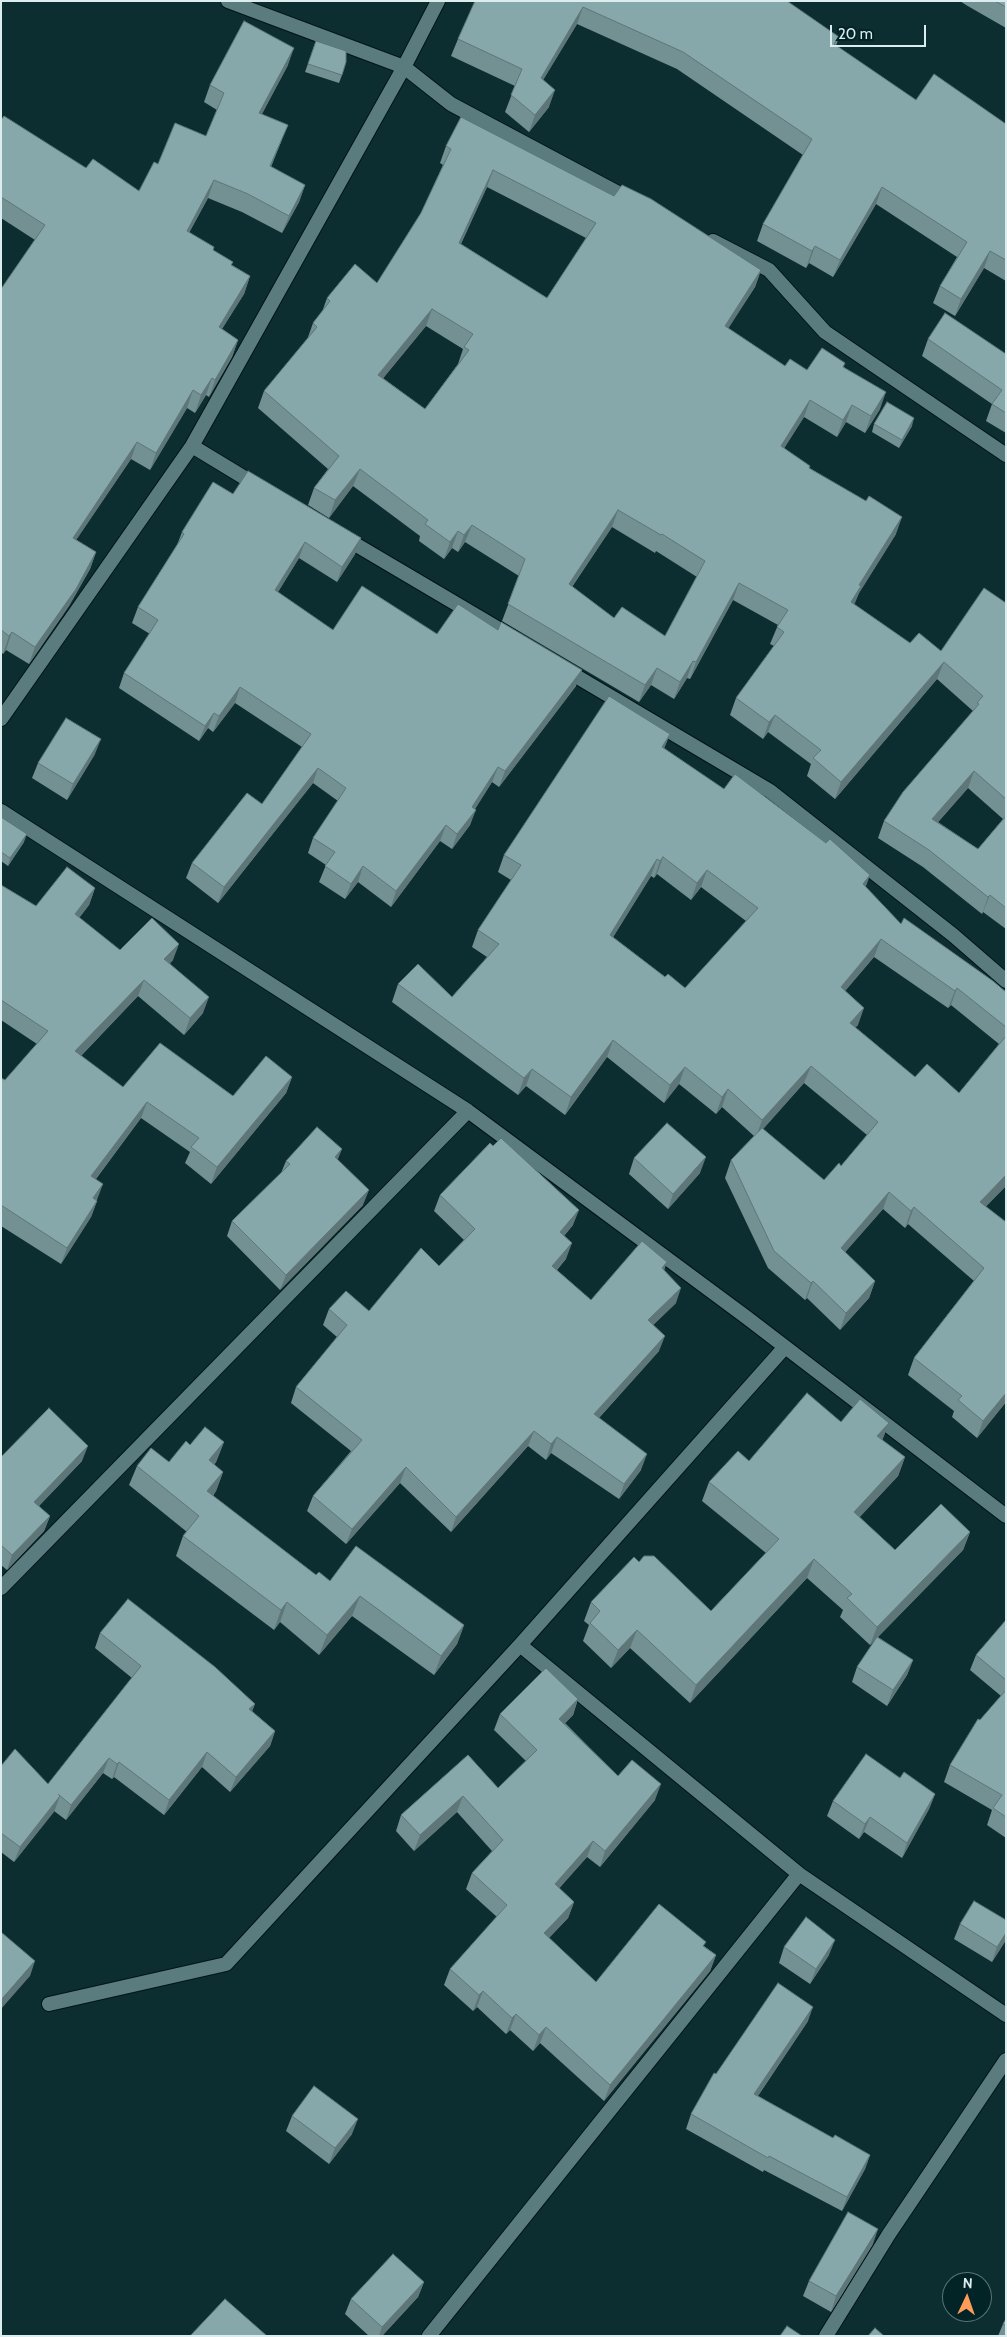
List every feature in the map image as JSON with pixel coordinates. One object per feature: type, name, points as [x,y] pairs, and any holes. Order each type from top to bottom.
[{"type":"street","points":[[228,1],[404,67],[451,104],[649,209]]},
{"type":"street","points":[[1,719],[192,446],[404,67],[438,1]]},
{"type":"street","points":[[700,235],[769,270],[825,332],[1006,455]]},
{"type":"street","points":[[192,446],[269,492]]},
{"type":"street","points":[[328,528],[524,644]]},
{"type":"street","points":[[549,659],[770,791],[953,935],[1006,981]]},
{"type":"street","points":[[1,811],[468,1111],[785,1347],[1006,1516]]},
{"type":"street","points":[[1,1588],[468,1111]]},
{"type":"street","points":[[49,2004],[226,1964],[520,1644],[785,1347]]},
{"type":"street","points":[[520,1644],[799,1874],[1006,2015]]},
{"type":"street","points":[[429,2336],[799,1874]]},
{"type":"street","points":[[826,2336],[889,2234],[1006,2060]]},
{"type":"building","points":[[475,1],[787,1],[839,37],[834,44],[916,100],[934,74],[1006,124],[1006,260],[990,251],[961,299],[940,286],[967,242],[882,187],[840,260],[815,246],[812,251],[763,224],[812,139],[683,52],[583,7],[541,78],[555,90],[535,115],[511,95],[522,69],[458,39]]},
{"type":"building","points":[[995,1],[1006,1],[1006,7]]},
{"type":"building","points":[[244,21],[294,48],[259,113],[288,125],[270,166],[305,185],[289,216],[248,194],[214,180],[187,231],[214,247],[213,250],[233,262],[231,265],[250,276],[219,327],[238,340],[215,380],[212,378],[201,395],[193,390],[156,453],[137,442],[73,538],[96,552],[76,589],[35,647],[12,632],[9,636],[1,630],[1,289],[45,225],[1,197],[1,120],[4,116],[86,168],[93,159],[139,191],[154,162],[158,164],[175,123],[206,136],[224,93],[210,85]]},
{"type":"building","points":[[316,41],[346,51],[346,62],[342,75],[308,64]]},
{"type":"building","points":[[461,117],[614,196],[622,185],[651,199],[761,270],[725,326],[785,366],[790,359],[807,370],[822,348],[845,363],[843,367],[886,392],[871,416],[852,405],[843,420],[810,400],[781,446],[810,466],[809,468],[866,501],[869,496],[902,517],[859,585],[861,586],[851,602],[910,643],[919,633],[941,651],[984,588],[1006,603],[1006,799],[974,771],[932,819],[978,849],[1006,816],[1006,908],[990,895],[988,897],[929,850],[884,821],[903,792],[979,704],[977,703],[983,696],[944,662],[841,782],[813,758],[821,750],[775,715],[769,722],[736,698],[784,632],[777,627],[788,610],[739,583],[696,662],[693,661],[680,682],[657,668],[645,685],[508,604],[525,559],[472,525],[464,535],[458,531],[450,542],[425,524],[428,520],[360,469],[335,500],[314,488],[339,456],[264,391],[317,327],[313,323],[330,301],[327,298],[355,264],[377,283],[421,213],[451,149],[446,146]],"holes":[[[493,170],[596,223],[547,298],[459,243]],[[432,309],[473,334],[464,347],[469,350],[425,409],[378,375]],[[618,510],[662,534],[705,561],[665,636],[622,607],[614,618],[569,584]]]},
{"type":"building","points":[[945,313],[1006,354],[1006,413],[992,404],[1002,390],[928,339]]},
{"type":"building","points":[[887,402],[914,418],[902,440],[874,424]]},
{"type":"building","points":[[248,471],[361,538],[342,567],[305,542],[275,590],[333,630],[362,586],[437,634],[458,604],[498,630],[501,622],[582,670],[505,771],[498,767],[472,807],[476,810],[457,834],[446,825],[396,891],[363,866],[351,884],[325,866],[335,852],[313,838],[346,788],[318,768],[224,887],[192,863],[247,793],[262,804],[311,734],[240,687],[219,716],[214,713],[205,726],[124,673],[158,620],[138,607],[184,534],[182,532],[213,482],[233,494]]},
{"type":"building","points":[[609,696],[670,734],[662,747],[724,789],[735,774],[826,843],[830,839],[870,875],[863,884],[901,924],[904,918],[1006,992],[1006,1027],[957,988],[955,991],[881,939],[841,987],[864,1008],[850,1023],[915,1077],[927,1064],[959,1093],[1006,1036],[1006,1175],[980,1202],[1006,1222],[1006,1393],[983,1421],[958,1400],[962,1396],[914,1358],[984,1268],[914,1207],[911,1211],[889,1192],[841,1248],[875,1281],[846,1313],[813,1281],[811,1283],[774,1251],[731,1160],[762,1128],[824,1180],[839,1163],[841,1166],[878,1122],[811,1066],[762,1120],[728,1089],[722,1097],[685,1067],[670,1085],[613,1040],[571,1097],[532,1069],[524,1078],[398,984],[418,964],[452,997],[499,944],[478,930],[521,865],[504,855]],"holes":[[[663,857],[697,883],[707,870],[758,908],[685,988],[668,974],[665,977],[610,935],[657,859],[660,861]]]},
{"type":"building","points":[[66,718],[101,739],[73,784],[38,763]]},
{"type":"building","points":[[1,817],[27,834],[10,858],[1,852]]},
{"type":"building","points":[[67,867],[95,888],[75,914],[120,950],[152,918],[179,944],[164,959],[209,997],[190,1018],[144,980],[75,1051],[123,1087],[160,1043],[233,1096],[266,1056],[292,1077],[217,1167],[191,1147],[199,1138],[147,1102],[91,1176],[103,1184],[93,1198],[97,1201],[67,1248],[1,1205],[1,1078],[5,1080],[48,1031],[1,1000],[1,885],[36,906]]},
{"type":"building","points":[[667,1123],[706,1157],[673,1194],[634,1158]]},
{"type":"building","points":[[317,1127],[342,1149],[335,1157],[369,1190],[286,1275],[232,1221],[290,1164],[286,1161]]},
{"type":"building","points":[[501,1138],[579,1210],[560,1232],[572,1243],[552,1266],[591,1300],[642,1241],[667,1262],[662,1268],[681,1288],[648,1320],[665,1336],[594,1414],[647,1454],[624,1484],[557,1437],[551,1444],[534,1431],[456,1517],[406,1467],[352,1529],[313,1496],[362,1440],[296,1387],[347,1325],[329,1309],[346,1291],[369,1311],[421,1248],[439,1266],[475,1229],[440,1195],[490,1143],[493,1146]]},
{"type":"building","points":[[807,1393],[841,1422],[860,1399],[889,1423],[877,1436],[905,1457],[854,1512],[895,1550],[941,1504],[970,1532],[877,1627],[847,1598],[852,1594],[814,1559],[696,1685],[637,1630],[618,1650],[590,1623],[600,1611],[591,1602],[634,1557],[639,1562],[644,1556],[654,1556],[711,1611],[779,1539],[709,1482],[738,1451],[749,1461]]},
{"type":"building","points":[[49,1408],[88,1446],[34,1502],[50,1516],[12,1555],[1,1545],[1,1457]]},
{"type":"building","points":[[205,1427],[224,1442],[209,1460],[223,1472],[207,1491],[316,1575],[319,1572],[330,1581],[356,1546],[464,1625],[441,1656],[360,1596],[327,1635],[287,1602],[281,1610],[183,1536],[199,1516],[137,1466],[151,1448],[169,1462],[186,1441],[190,1445]]},
{"type":"building","points":[[128,1599],[215,1667],[255,1704],[249,1709],[275,1731],[236,1777],[207,1752],[169,1800],[119,1762],[117,1764],[109,1758],[71,1805],[58,1794],[60,1796],[20,1847],[1,1833],[1,1766],[15,1749],[48,1784],[141,1666],[100,1633]]},
{"type":"building","points":[[1006,1620],[1006,1680],[976,1655]]},
{"type":"building","points":[[877,1637],[913,1660],[893,1690],[857,1667]]},
{"type":"building","points":[[546,1668],[578,1699],[559,1719],[618,1776],[632,1760],[661,1784],[605,1851],[593,1841],[555,1884],[574,1902],[544,1933],[596,1982],[659,1904],[706,1942],[703,1946],[716,1955],[610,2085],[546,2027],[539,2035],[516,2014],[512,2018],[483,1991],[479,1995],[450,1969],[507,1905],[472,1873],[503,1840],[463,1796],[420,1835],[401,1815],[468,1755],[498,1788],[537,1750],[500,1714]]},
{"type":"building","points":[[1006,1690],[1006,1817],[993,1808],[1002,1795],[950,1765],[978,1719],[980,1720]]},
{"type":"building","points":[[866,1754],[900,1778],[904,1772],[935,1794],[907,1843],[870,1817],[865,1824],[833,1801]]},
{"type":"building","points":[[974,1901],[1006,1920],[1006,1933],[997,1947],[960,1924]]},
{"type":"building","points":[[806,1917],[835,1940],[816,1969],[784,1947]]},
{"type":"building","points":[[1,1932],[35,1961],[1,2000]]},
{"type":"building","points":[[778,1983],[813,2007],[754,2094],[833,2138],[835,2135],[870,2155],[847,2197],[769,2156],[768,2158],[691,2114],[714,2073],[716,2074]]},
{"type":"building","points":[[314,2086],[358,2119],[335,2148],[292,2116]]},
{"type":"building","points":[[848,2212],[878,2229],[836,2296],[809,2281]]},
{"type":"building","points":[[393,2254],[424,2282],[382,2327],[351,2299]]},
{"type":"building","points":[[225,2299],[267,2336],[190,2336]]},
{"type":"building","points":[[787,2326],[802,2336],[780,2336]]},
{"type":"building","points":[[875,2328],[884,2336],[868,2336]]}]
